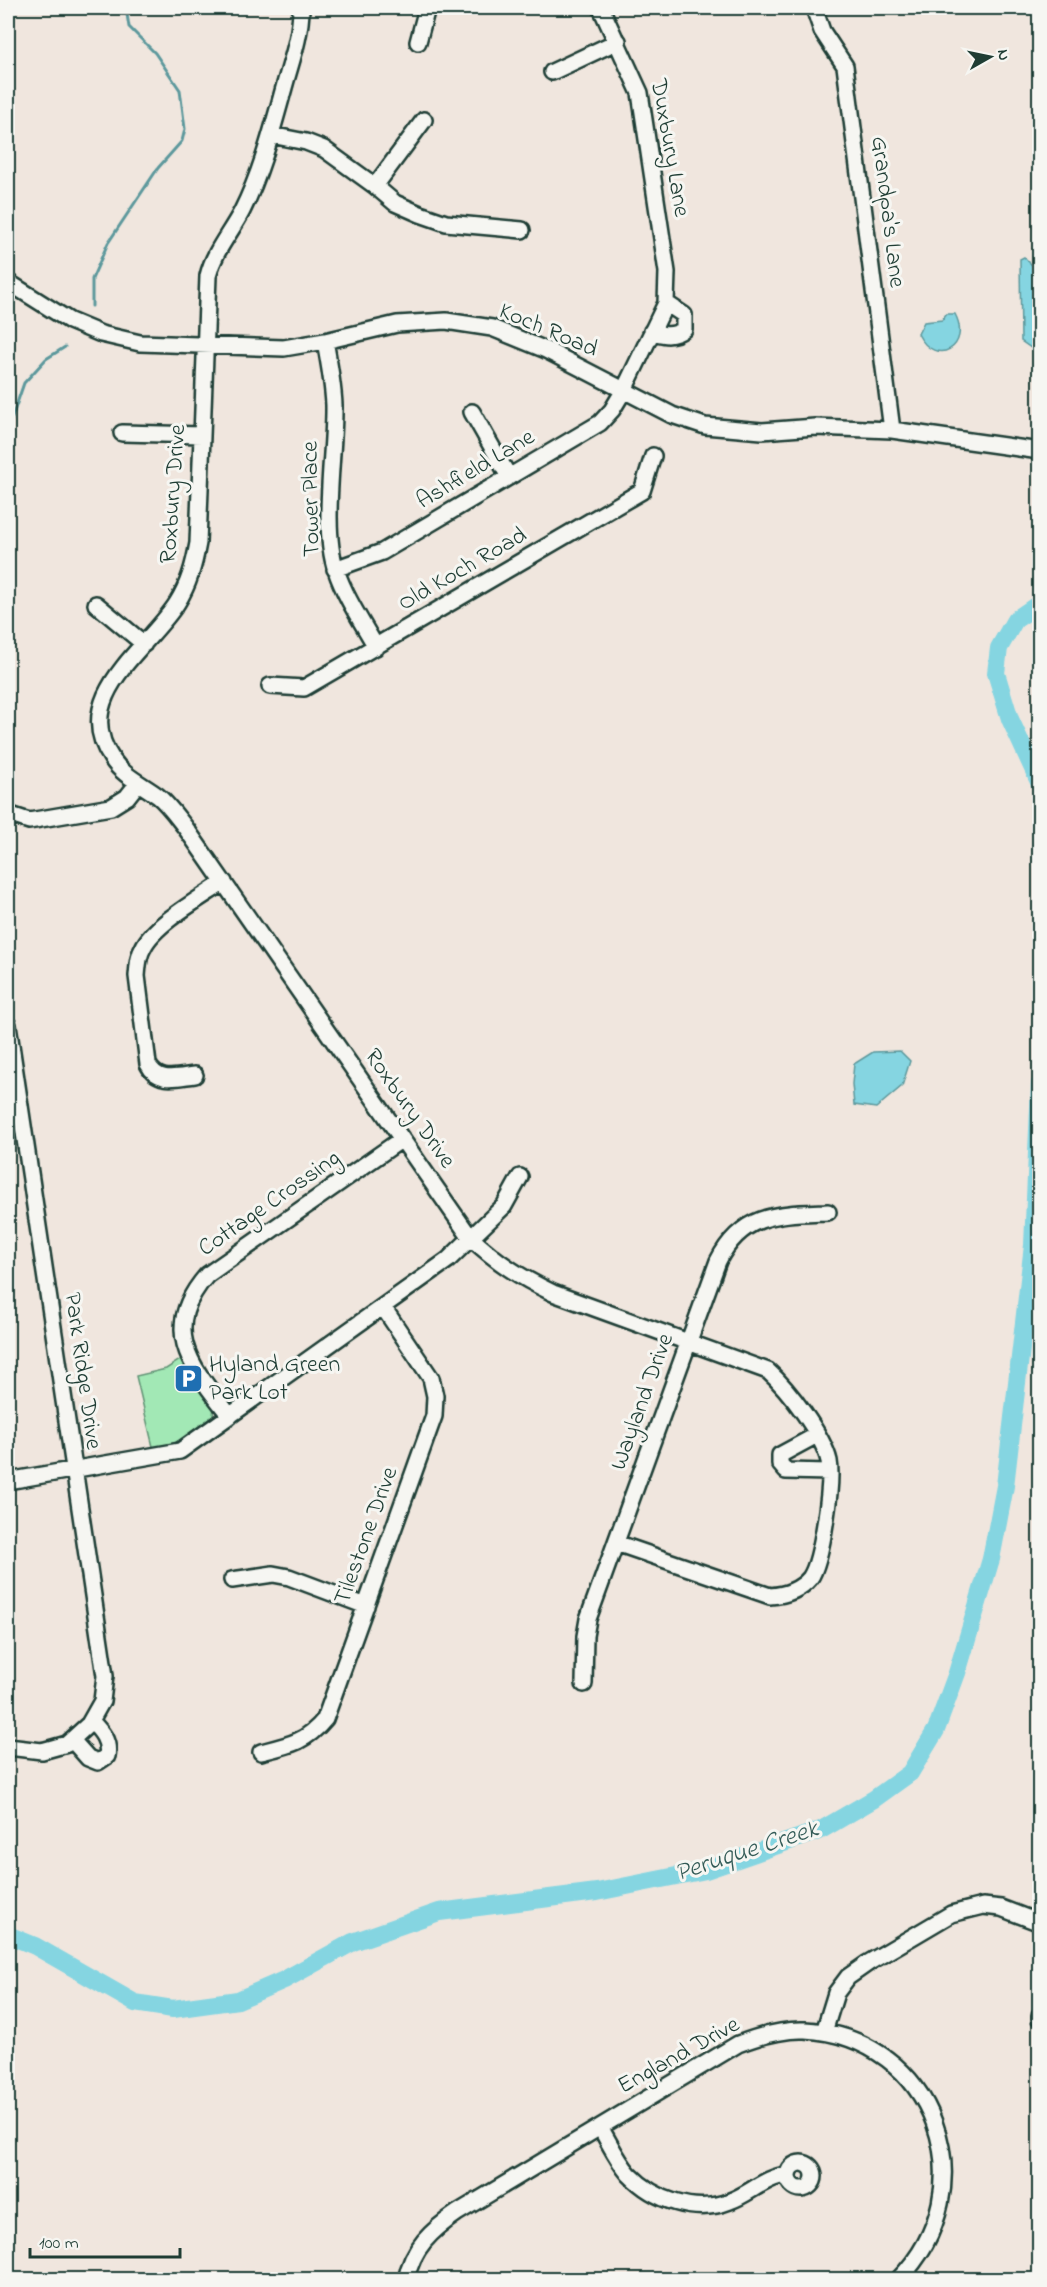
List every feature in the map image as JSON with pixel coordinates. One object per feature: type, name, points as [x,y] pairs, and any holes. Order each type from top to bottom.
[{"type":"street","name":"Roxbury Drive","points":[[301,8],[298,38],[271,135],[241,213],[211,261],[208,276],[198,543],[192,576],[177,603],[113,679],[102,700],[99,719],[103,741],[111,758],[123,772],[160,798],[175,814],[470,1237],[495,1260],[553,1293],[768,1371],[782,1384],[817,1435],[829,1461],[830,1484],[818,1564],[809,1579],[784,1595],[770,1596],[756,1592],[616,1543]]},
{"type":"street","points":[[418,42],[427,8]]},
{"type":"street","name":"Duxbury Lane","points":[[602,8],[640,93],[668,272],[666,303],[624,390]]},
{"type":"street","name":"Grandpa's Lane","points":[[814,8],[822,31],[844,66],[892,430]]},
{"type":"street","points":[[552,72],[618,41]]},
{"type":"street","points":[[375,186],[424,120]]},
{"type":"street","points":[[271,135],[306,142],[324,149],[395,203],[446,223],[522,230]]},
{"type":"street","name":"Koch Road","points":[[8,282],[70,321],[101,334],[140,343],[284,348],[397,324],[446,321],[492,328],[546,350],[672,415],[705,426],[762,431],[815,427],[892,430],[1040,451]]},
{"type":"street","points":[[652,331],[665,335],[678,334],[684,329],[684,315],[666,303]]},
{"type":"street","name":"Tower Place","points":[[325,341],[333,381],[330,527],[335,569],[345,593],[376,647]]},
{"type":"street","name":"Ashfield Lane","points":[[335,569],[382,552],[600,423],[612,410],[624,390]]},
{"type":"street","points":[[472,412],[509,477]]},
{"type":"street","points":[[122,433],[202,435]]},
{"type":"street","name":"Old Koch Road","points":[[270,686],[304,688],[642,491],[653,456]]},
{"type":"street","points":[[96,604],[144,644]]},
{"type":"street","points":[[8,814],[29,821],[111,807],[127,797],[138,783]]},
{"type":"street","points":[[195,1075],[165,1078],[152,1071],[148,1064],[138,987],[138,962],[142,948],[154,931],[224,882]]},
{"type":"street","name":"Park Ridge Drive","points":[[8,1025],[105,1676],[102,1701],[91,1721],[67,1744],[42,1751],[8,1747]]},
{"type":"street","name":"Cottage Crossing","points":[[230,1416],[195,1371],[186,1349],[184,1321],[190,1297],[207,1275],[402,1139]]},
{"type":"street","points":[[8,1481],[180,1451],[448,1260],[504,1206],[520,1177]]},
{"type":"street","name":"Wayland Drive","points":[[584,1684],[585,1636],[588,1619],[718,1261],[731,1238],[748,1224],[767,1216],[828,1212]]},
{"type":"street","name":"Tilestone Drive","points":[[261,1752],[295,1744],[314,1732],[325,1719],[434,1416],[435,1396],[431,1378],[383,1306]]},
{"type":"street","points":[[817,1435],[780,1455],[780,1464],[786,1471],[829,1472]]},
{"type":"street","points":[[232,1580],[273,1574],[289,1577],[366,1606]]},
{"type":"street","points":[[72,1740],[93,1761],[103,1760],[107,1756],[107,1744],[102,1732],[91,1721]]},
{"type":"street","points":[[824,2032],[836,1993],[848,1977],[951,1914],[983,1906],[1001,1908],[1040,1923]]},
{"type":"street","name":"England Drive","points":[[406,2280],[413,2256],[434,2228],[738,2044],[785,2031],[802,2030],[824,2032],[850,2039],[886,2058],[915,2086],[935,2122],[944,2166],[943,2198],[918,2257],[898,2280]]},
{"type":"street","points":[[600,2127],[628,2173],[658,2196],[682,2204],[703,2206],[729,2202],[777,2175],[788,2175]]},
{"type":"green space","points":[[183,1358],[214,1406],[213,1416],[188,1437],[154,1451],[136,1376],[166,1369]]},
{"type":"water","points":[[1024,257],[1039,272],[1039,349],[1031,348],[1021,341],[1020,259]]},
{"type":"water","points":[[946,314],[955,314],[959,325],[959,336],[956,344],[950,349],[934,350],[925,345],[918,334],[924,322],[942,320]]},
{"type":"water","points":[[900,1051],[910,1061],[902,1086],[876,1108],[854,1105],[852,1084],[854,1064],[873,1052]]},
{"type":"waterway","points":[[92,306],[92,279],[108,243],[158,168],[182,141],[185,129],[180,90],[155,53],[129,27],[126,8]]},
{"type":"waterway","points":[[8,429],[24,383],[46,359],[65,347]]},
{"type":"waterway","name":"Peruque Creek","points":[[1040,603],[1015,620],[999,648],[996,673],[1010,719],[1040,784]]},
{"type":"waterway","name":"Peruque Creek","points":[[8,1935],[35,1946],[135,2003],[173,2009],[238,2000],[284,1980],[353,1942],[439,1912],[597,1892],[706,1870],[821,1830],[874,1799],[910,1773],[936,1730],[957,1673],[991,1559],[1005,1486],[1033,1245],[1040,1084]]},
{"type":"place","name":"Hyland Green Park Lot","points":[[188,1379]]}]
